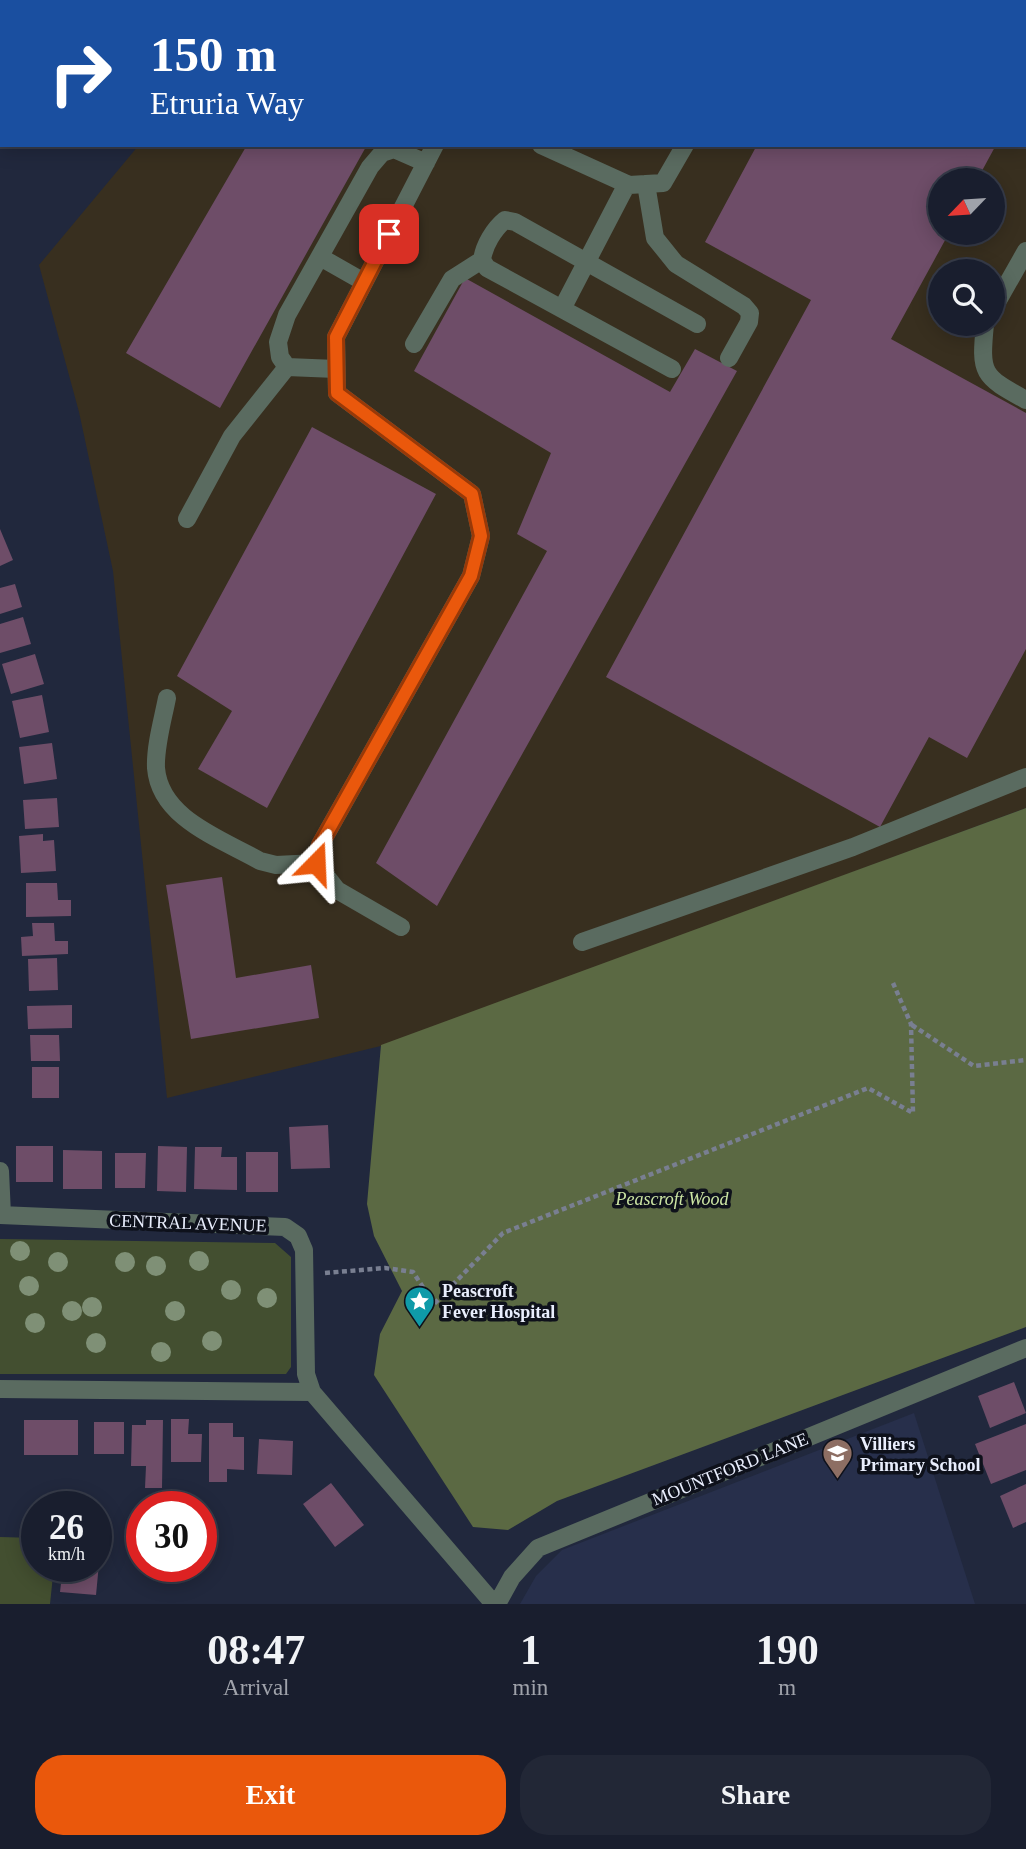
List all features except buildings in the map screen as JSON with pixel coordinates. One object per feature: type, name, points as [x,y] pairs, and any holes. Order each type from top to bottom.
[{"type":"street","points":[[316,863],[320,845],[471,576],[481,536],[472,494],[337,393],[336,337],[434,147]]},
{"type":"street","points":[[545,147],[627,184],[663,183],[684,147]]},
{"type":"street","points":[[287,367],[281,357],[278,342],[287,315],[370,167],[382,153],[394,149],[426,163]]},
{"type":"street","points":[[562,309],[627,184]]},
{"type":"street","points":[[646,184],[656,238],[676,264],[744,306],[750,313],[749,322],[729,358]]},
{"type":"street","points":[[672,369],[487,268],[482,260],[483,251],[498,226],[505,220],[515,222],[697,324]]},
{"type":"street","points":[[1005,288],[1026,251]]},
{"type":"street","points":[[320,257],[364,282]]},
{"type":"street","points":[[414,344],[452,279],[466,267],[482,260]]},
{"type":"street","points":[[984,336],[983,360],[987,373],[993,382],[1026,400]]},
{"type":"street","points":[[287,367],[336,369]]},
{"type":"street","points":[[187,519],[232,436],[287,367]]},
{"type":"street","points":[[167,698],[156,767],[161,788],[177,813],[260,861],[275,865],[316,863]]},
{"type":"street","points":[[582,942],[853,847],[1026,777]]},
{"type":"street","points":[[316,863],[337,890],[401,927]]},
{"type":"street","points":[[0,1171],[1,1215]]},
{"type":"street","name":"CENTRAL AVENUE","points":[[1,1215],[285,1227],[298,1236],[304,1250],[306,1374],[312,1392]]},
{"type":"street","name":"MOUNTFORD LANE","points":[[496,1604],[512,1577],[538,1548],[1026,1348]]},
{"type":"street","points":[[0,1389],[312,1392],[496,1604]]},
{"type":"path","points":[[306,1274],[385,1268],[413,1272],[434,1304],[503,1233],[515,1228],[868,1088],[913,1113],[911,1024],[893,983]]},
{"type":"path","points":[[911,1024],[974,1066],[1026,1060]]},
{"type":"shaded area","points":[[137,147],[1026,147],[1026,808],[389,1044],[167,1098],[113,571],[79,412],[39,265]]},
{"type":"shaded area","name":"Villiers Primary School","points":[[914,1413],[975,1604],[520,1604],[536,1576],[562,1550]]},
{"type":"green space","name":"Peascroft Wood","points":[[1026,808],[1026,1327],[557,1501],[508,1530],[473,1527],[374,1375],[380,1334],[402,1291],[374,1236],[367,1204],[381,1045]]},
{"type":"green space","points":[[0,1239],[275,1243],[291,1257],[291,1367],[286,1374],[0,1374]]},
{"type":"green space","points":[[0,1537],[21,1538],[21,1582],[52,1582],[50,1604],[0,1604]]},
{"type":"place","name":"Peascroft Fever Hospital","points":[[419,1328]]},
{"type":"place","name":"Villiers Primary School","points":[[837,1481]]},
{"type":"route","points":[[316,863],[320,845],[471,576],[481,536],[472,494],[337,393],[336,337],[389,234]]}]
